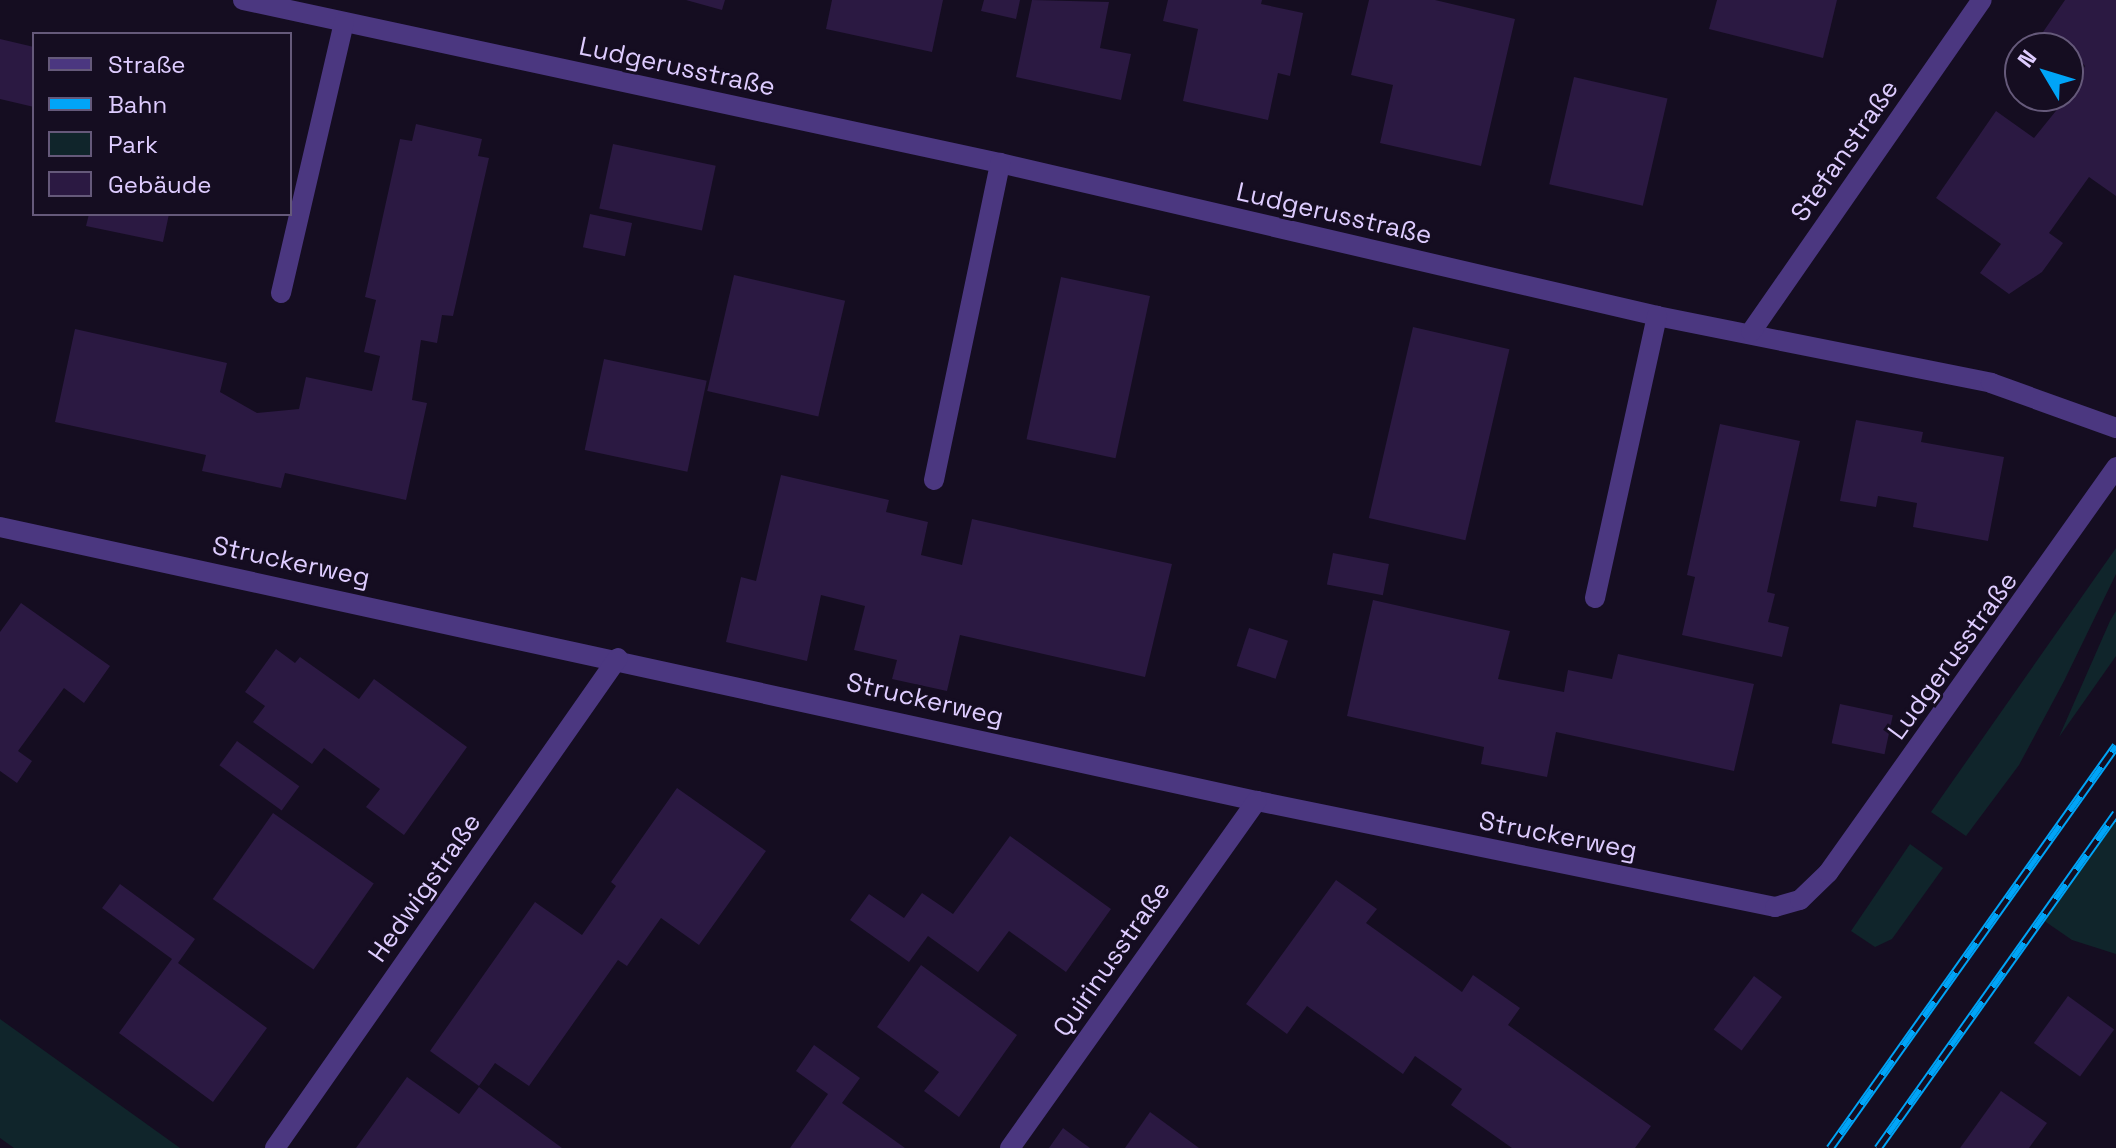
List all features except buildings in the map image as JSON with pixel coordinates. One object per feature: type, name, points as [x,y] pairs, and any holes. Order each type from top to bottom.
[{"type":"street","name":"Ludgerusstraße","points":[[243,0],[1000,163],[1657,316],[1751,332],[1991,383],[2116,428]]},
{"type":"street","name":"Stefanstraße","points":[[1751,332],[1982,0]]},
{"type":"street","points":[[281,293],[344,22]]},
{"type":"street","points":[[934,480],[1000,163]]},
{"type":"street","points":[[1595,598],[1657,316]]},
{"type":"street","name":"Ludgerusstraße","points":[[1828,873],[2116,467]]},
{"type":"street","name":"Struckerweg","points":[[0,527],[618,658],[1257,801],[1775,907],[1800,900],[1828,873]]},
{"type":"street","name":"Hedwigstraße","points":[[275,1148],[618,658]]},
{"type":"street","name":"Quirinusstraße","points":[[1010,1148],[1257,801]]},
{"type":"green space","points":[[2116,548],[2116,574],[2064,681],[2019,765],[1966,836],[1931,812]]},
{"type":"green space","points":[[2116,611],[2116,656],[2059,737],[2110,621]]},
{"type":"green space","points":[[2116,817],[2116,954],[2072,940],[2043,920]]},
{"type":"green space","points":[[1910,844],[1943,868],[1892,939],[1875,947],[1851,931]]},
{"type":"green space","points":[[0,1019],[180,1148],[14,1148],[0,1138]]},
{"type":"railway","points":[[1830,1148],[2116,745]]},
{"type":"railway","points":[[1878,1148],[2116,813]]}]
